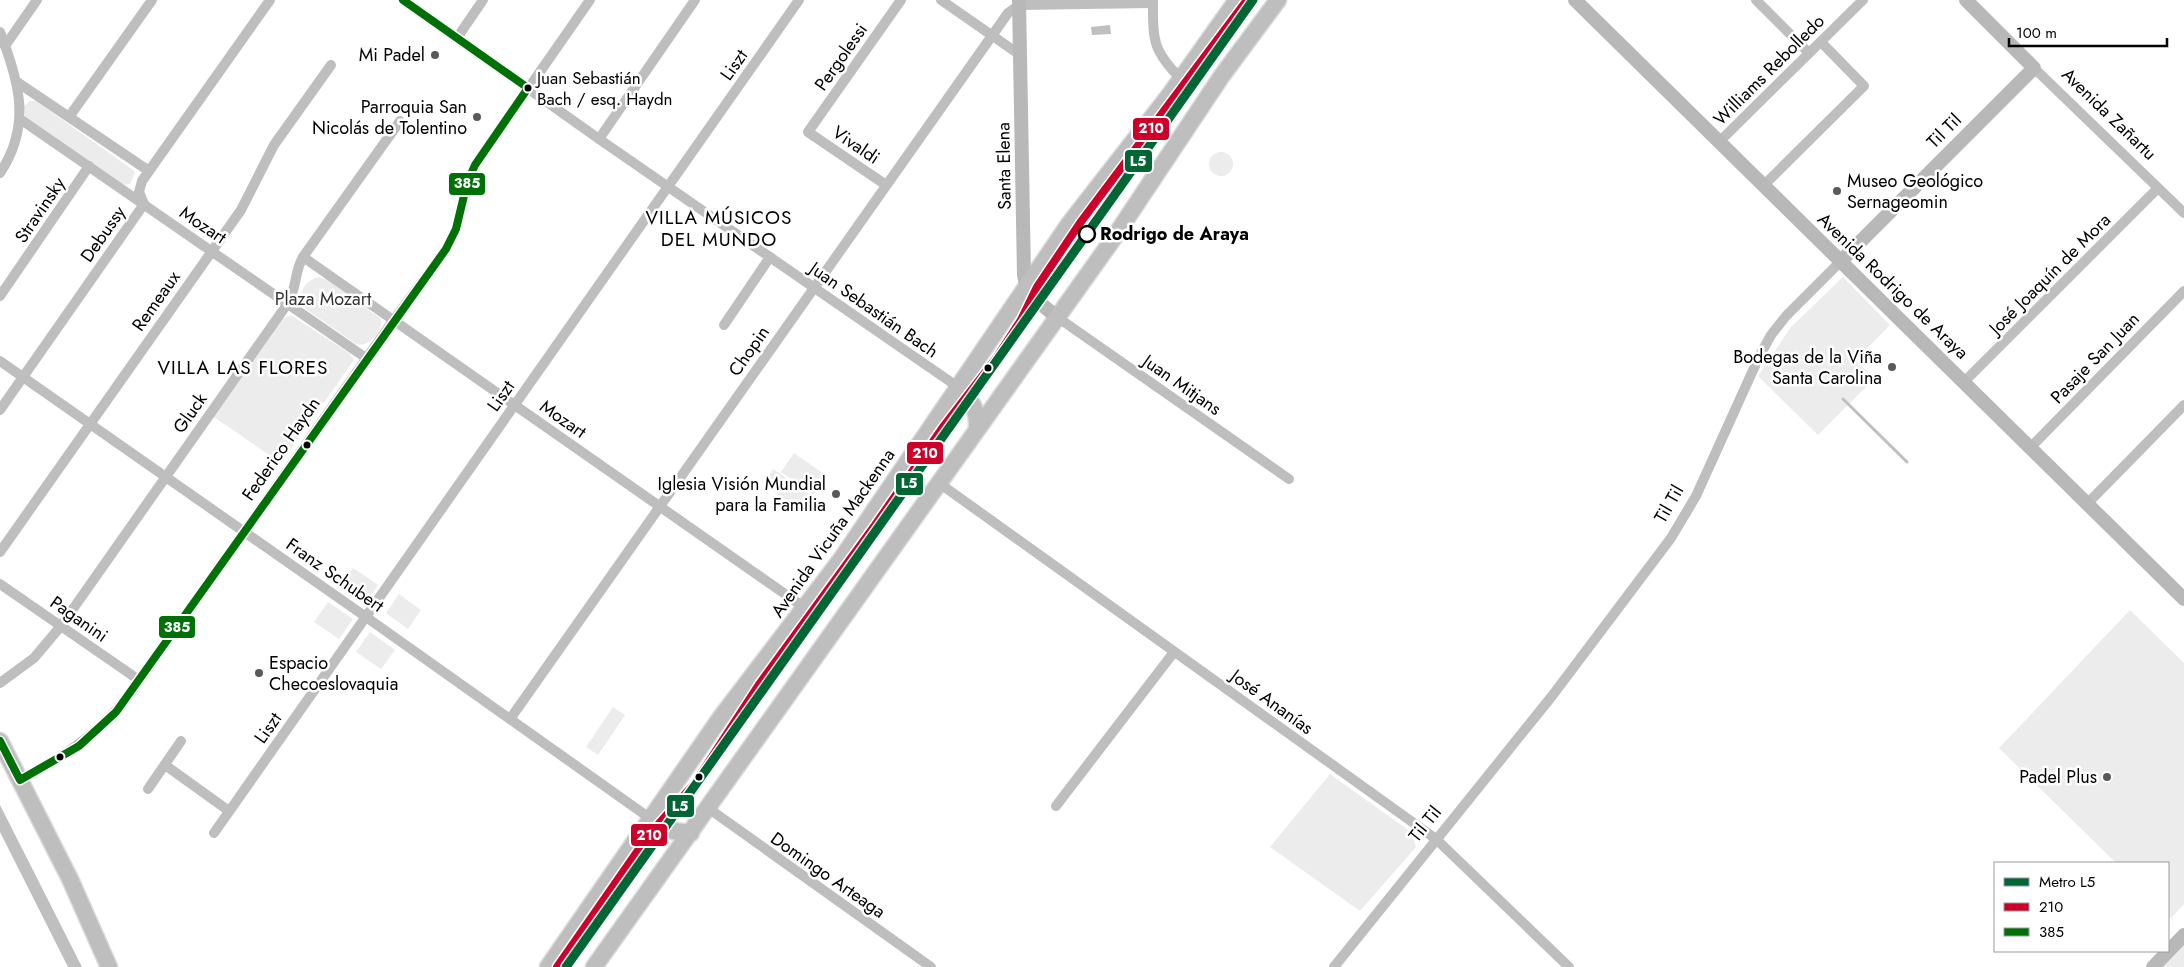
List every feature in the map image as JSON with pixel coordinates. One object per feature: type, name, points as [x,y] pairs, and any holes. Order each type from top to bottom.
[{"type":"main road","name":"Avenida Vicuña Mackenna","points":[[548,967],[650,818],[847,550],[1026,286],[1093,192],[1181,79],[1237,0]]},
{"type":"main road","points":[[594,967],[1136,207],[1221,77],[1278,0]]},
{"type":"main road","name":"Avenida Rodrigo de Araya","points":[[1575,0],[2184,599]]},
{"type":"main road","name":"Avenida Zañartu","points":[[1966,0],[2034,68]]},
{"type":"main road","name":"Santa Elena","points":[[1019,2],[1024,275],[1026,286]]},
{"type":"main road","name":"Til Til","points":[[1841,261],[2034,68]]},
{"type":"main road","points":[[1026,286],[1034,298],[1057,317]]},
{"type":"main road","points":[[958,387],[967,396],[974,408],[977,429]]},
{"type":"main road","points":[[0,741],[70,879],[109,967]]},
{"type":"main road","points":[[650,818],[673,831],[691,833]]},
{"type":"main road","points":[[2169,950],[2184,935]]},
{"type":"main road","points":[[2153,967],[2168,952]]},
{"type":"street","points":[[5,46],[37,0]]},
{"type":"street","points":[[70,117],[152,0]]},
{"type":"street","points":[[120,188],[132,187],[142,181],[270,0]]},
{"type":"street","name":"Juan Sebastián Bach","points":[[403,0],[599,139],[958,387]]},
{"type":"street","points":[[457,38],[483,0]]},
{"type":"street","name":"Federico Haydn","points":[[20,780],[66,755],[92,736],[116,712],[446,248],[456,229],[467,183],[475,165],[590,0]]},
{"type":"street","points":[[599,139],[695,0]]},
{"type":"street","name":"Liszt","points":[[214,833],[800,0]]},
{"type":"street","name":"Pergolessi","points":[[808,132],[901,0]]},
{"type":"street","points":[[941,0],[1020,55]]},
{"type":"street","points":[[1756,0],[1809,53]]},
{"type":"street","name":"Williams Rebolledo","points":[[1719,142],[1863,0]]},
{"type":"street","points":[[1019,2],[1153,2],[1154,42],[1159,54],[1181,79]]},
{"type":"street","name":"Chopin","points":[[510,719],[991,35],[1019,2]]},
{"type":"street","points":[[0,32],[17,82],[20,119],[15,145],[0,173]]},
{"type":"street","points":[[1763,186],[1864,86],[1821,42]]},
{"type":"street","name":"Remeaux","points":[[0,552],[212,251],[245,202],[274,145],[331,65]]},
{"type":"street","name":"Avenida Zañartu","points":[[2034,68],[2184,213]]},
{"type":"street","points":[[17,82],[149,171]]},
{"type":"street","name":"Mozart","points":[[20,119],[366,358]]},
{"type":"street","name":"Gluck","points":[[0,683],[34,658],[61,626],[288,303],[294,291],[297,269],[303,257],[400,121]]},
{"type":"street","name":"Vivaldi","points":[[808,132],[886,185]]},
{"type":"street","name":"Stravinsky","points":[[0,296],[89,166]]},
{"type":"street","name":"Debussy","points":[[0,410],[144,204],[139,192],[142,181]]},
{"type":"street","name":"José Joaquín de Mora","points":[[1964,382],[2158,188]]},
{"type":"street","name":"Mozart","points":[[303,257],[805,608]]},
{"type":"street","points":[[724,325],[770,257]]},
{"type":"street","name":"Til Til","points":[[1334,967],[1552,696],[1671,538],[1688,511],[1759,356],[1771,335],[1841,261]]},
{"type":"street","name":"Pasaje San Juan","points":[[2030,448],[2184,291]]},
{"type":"street","name":"Juan Mitjans","points":[[1057,317],[1288,479]]},
{"type":"street","name":"Franz Schubert","points":[[0,361],[650,818]]},
{"type":"street","points":[[2087,504],[2184,405]]},
{"type":"street","name":"José Ananías","points":[[939,483],[1436,840],[1569,967]]},
{"type":"street","name":"Paganini","points":[[0,584],[139,680]]},
{"type":"street","points":[[2169,584],[2184,608]]},
{"type":"street","points":[[1056,806],[1174,652]]},
{"type":"street","points":[[148,789],[182,741]]},
{"type":"street","points":[[165,765],[229,811]]},
{"type":"street","name":"Domingo Arteaga","points":[[708,808],[930,967]]},
{"type":"green space","points":[[30,101],[36,101],[133,170],[135,173],[130,184],[122,185],[25,117],[24,106]]},
{"type":"green space","points":[[1221,152],[1230,155],[1233,164],[1230,173],[1221,176],[1212,173],[1209,164],[1212,155]]},
{"type":"green space","name":"Plaza Mozart","points":[[318,277],[328,280],[381,319],[380,329],[374,338],[361,345],[356,344],[303,307],[301,293],[303,289],[309,282]]},
{"type":"green space","points":[[1843,277],[1890,325],[1856,360],[1874,379],[1818,435],[1758,376],[1791,327]]},
{"type":"green space","points":[[291,315],[349,353],[354,360],[281,463],[214,417],[283,319]]},
{"type":"green space","points":[[794,453],[827,476],[814,495],[781,472]]},
{"type":"green space","points":[[773,469],[813,496],[802,511],[763,484]]},
{"type":"green space","points":[[353,568],[378,585],[365,604],[340,587]]},
{"type":"green space","points":[[399,594],[421,610],[408,629],[386,613]]},
{"type":"green space","points":[[328,602],[353,619],[339,639],[314,622]]},
{"type":"green space","name":"Padel Plus","points":[[2130,610],[2184,663],[2184,904],[2171,918],[2169,916],[2169,862],[2115,862],[1999,748]]},
{"type":"green space","points":[[370,632],[395,650],[381,669],[356,652]]},
{"type":"green space","points":[[613,707],[625,715],[598,755],[586,747]]},
{"type":"green space","points":[[1330,774],[1411,832],[1416,847],[1360,911],[1270,847]]},
{"type":"green space","points":[[2184,942],[2184,967],[2159,967]]},
{"type":"shaded area","points":[[1110,25],[1111,34],[1092,35],[1091,27]]},
{"type":"shaded area","points":[[0,805],[82,967],[68,967],[0,832]]},
{"type":"waterway","points":[[1843,399],[1907,462]]},
{"type":"metro line","name":"L5","points":[[566,967],[1253,0]]},
{"type":"transit line","name":"385","points":[[0,741],[20,780],[79,746],[116,712],[446,249],[456,229],[467,183],[475,165],[528,88],[403,0]]},
{"type":"transit line","name":"210","points":[[557,967],[648,836],[695,783],[760,683],[875,525],[943,427],[997,357],[1021,320],[1037,287],[1080,223],[1247,0]]},
{"type":"place","name":"Mi Padel","points":[[435,55]]},
{"type":"place","name":"Juan Sebastián Bach / esq. Haydn","points":[[528,88]]},
{"type":"place","name":"Parroquia San Nicolás de Tolentino","points":[[477,117]]},
{"type":"place","name":"Museo Geológico Sernageomin","points":[[1837,191]]},
{"type":"place","name":"Rodrigo de Araya","points":[[1087,234]]},
{"type":"place","name":"Bodegas de la Viña Santa Carolina","points":[[1892,367]]},
{"type":"place","name":"Iglesia Visión Mundial para la Familia","points":[[836,494]]},
{"type":"place","name":"Espacio Checoeslovaquia","points":[[259,673]]},
{"type":"place","name":"Padel Plus","points":[[2107,777]]},
{"type":"district","name":"VILLA MÚSICOS DEL MUNDO","points":[[719,228]]},
{"type":"district","name":"VILLA LAS FLORES","points":[[243,367]]}]
